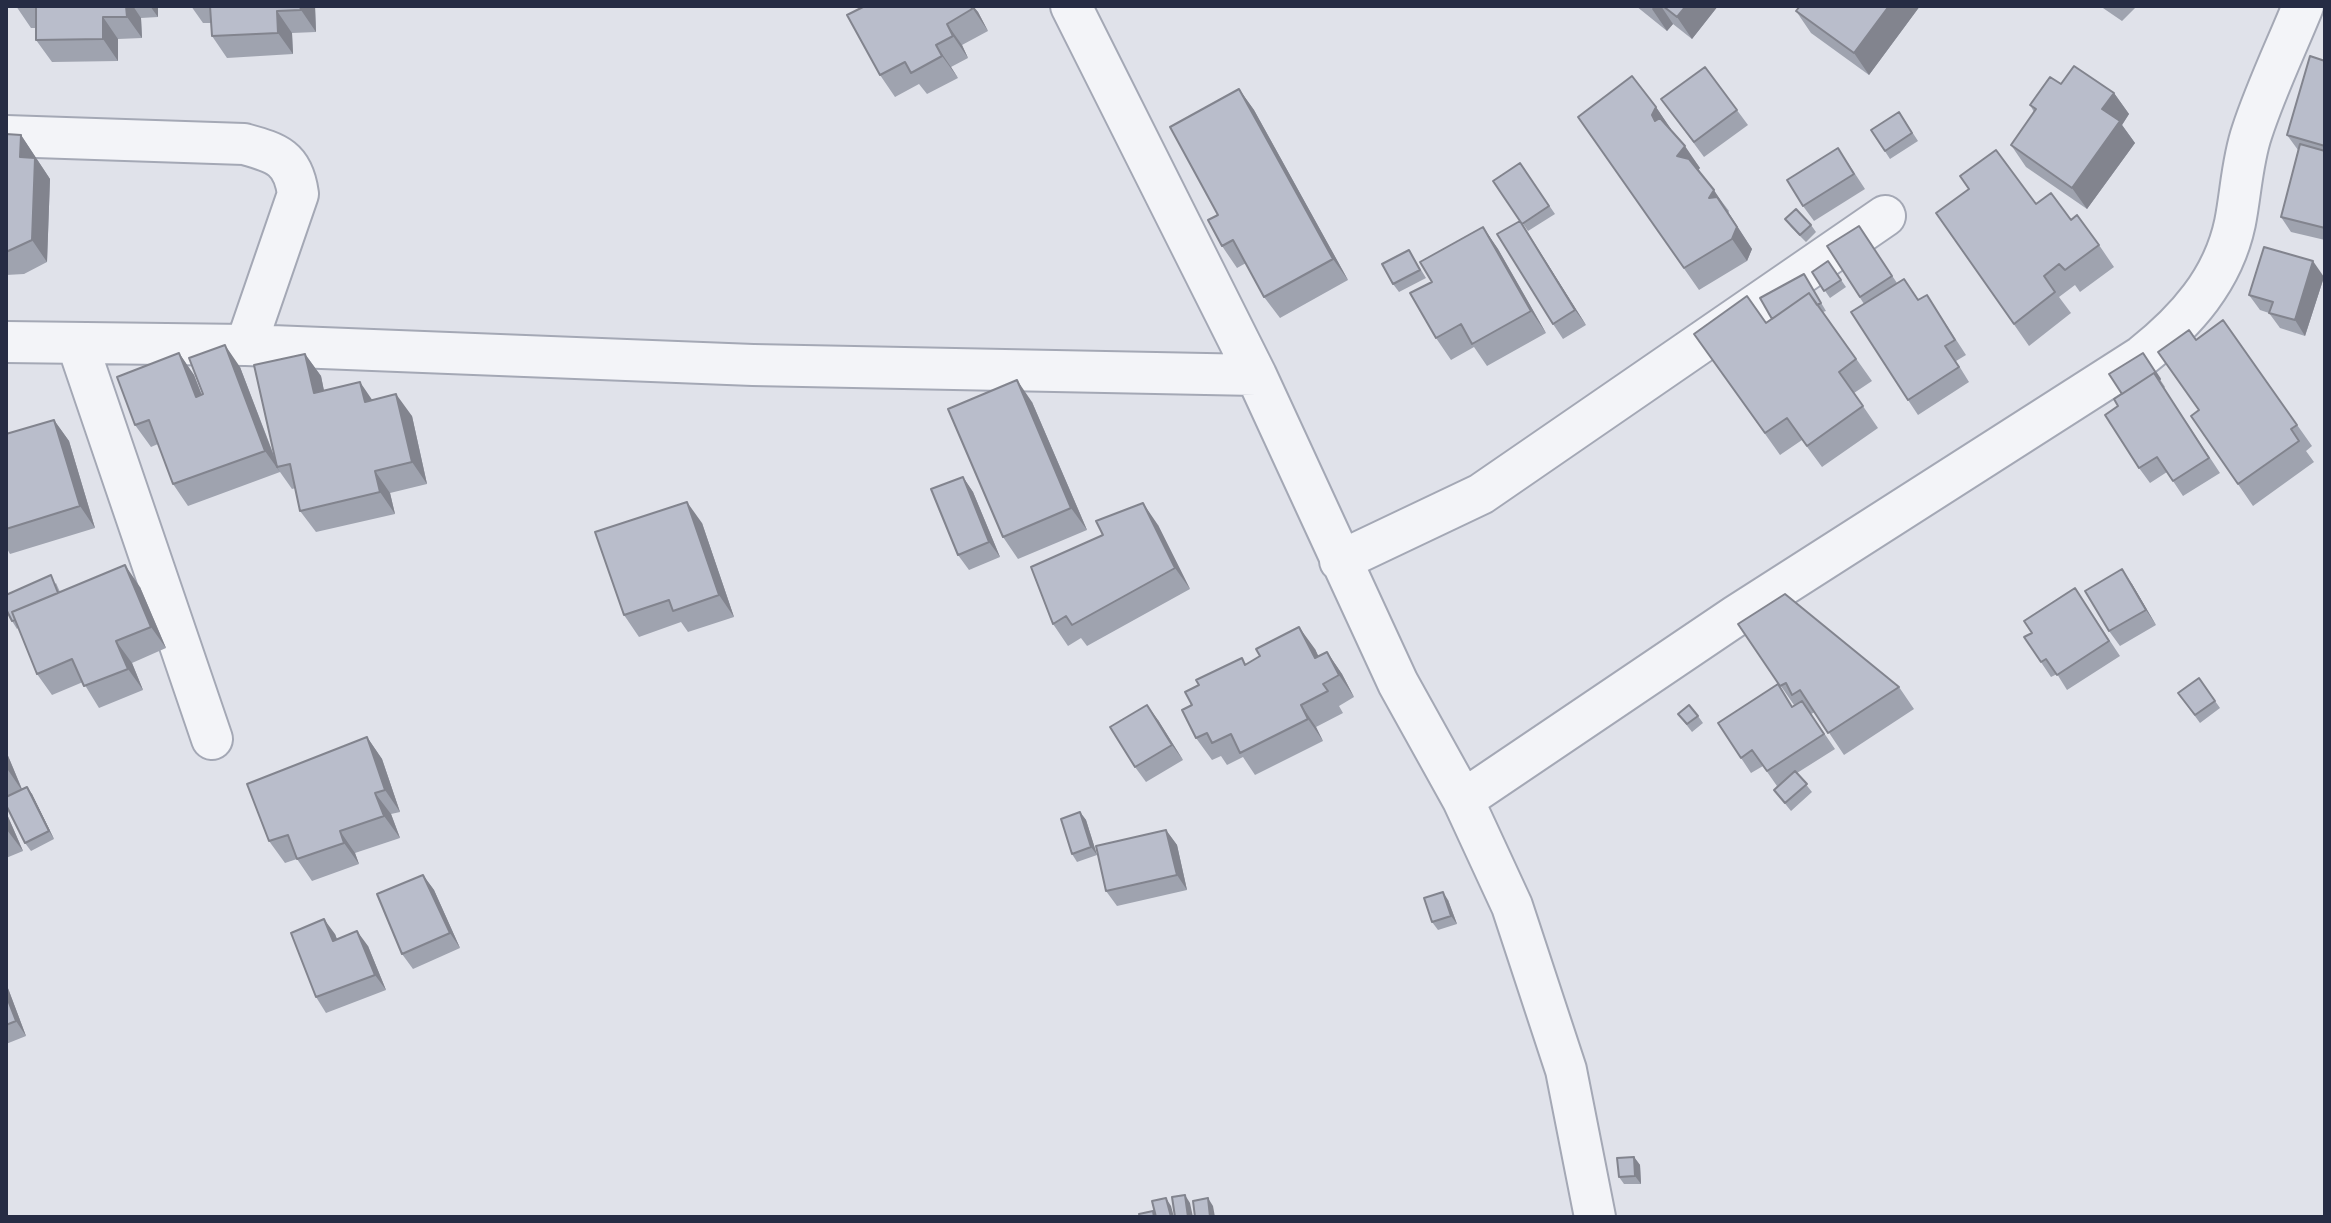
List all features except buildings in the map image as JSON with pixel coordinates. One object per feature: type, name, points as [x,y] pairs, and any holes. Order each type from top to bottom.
[{"type":"street","points":[[1071,6],[1256,375],[1398,683],[1463,800],[1512,906],[1566,1070],[1595,1217]]},
{"type":"street","points":[[1463,800],[1737,615],[2142,356],[2175,331],[2201,300],[2219,269],[2235,226],[2251,134],[2303,6]]},
{"type":"street","points":[[6,136],[244,144],[274,153],[286,162],[295,174],[298,194],[246,345]]},
{"type":"street","points":[[1340,561],[1481,494],[1885,216]]},
{"type":"street","points":[[6,342],[246,345],[753,365],[1256,375]]},
{"type":"street","points":[[77,343],[212,739]]}]
